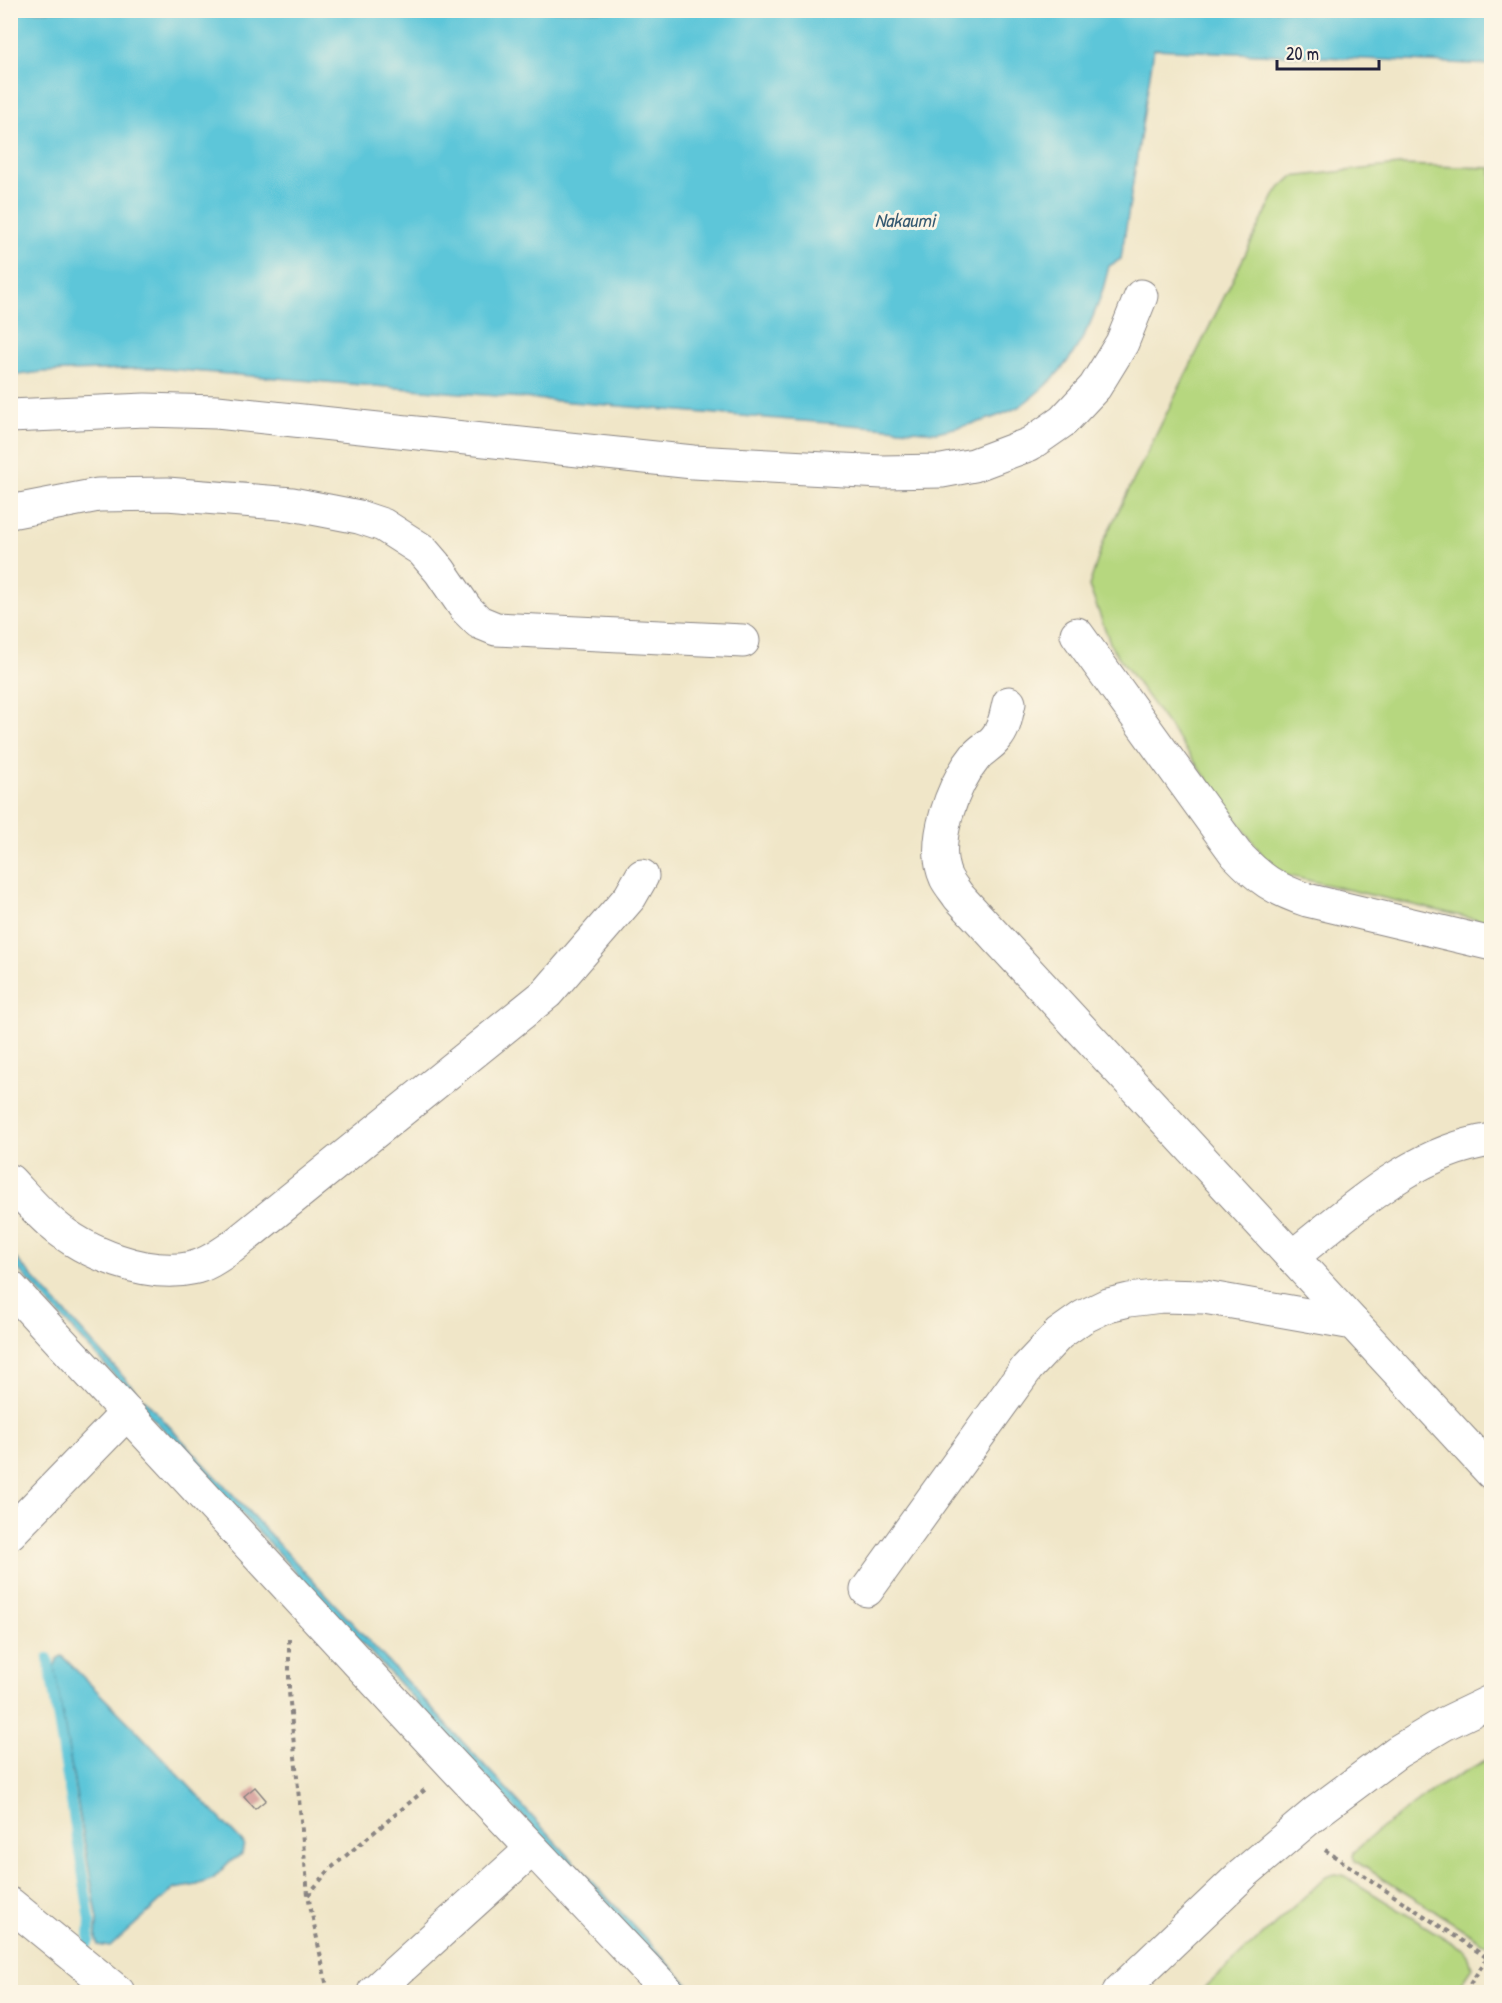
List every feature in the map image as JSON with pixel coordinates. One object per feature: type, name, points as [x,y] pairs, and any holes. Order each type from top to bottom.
[{"type":"street","points":[[10,416],[145,410],[217,412],[693,462],[882,472],[942,471],[974,465],[1030,444],[1063,421],[1095,387],[1122,344],[1141,296]]},
{"type":"street","points":[[10,512],[98,495],[128,493],[269,502],[334,511],[359,516],[384,525],[422,550],[440,571],[466,609],[479,622],[496,629],[743,641]]},
{"type":"street","points":[[1077,634],[1236,854],[1266,882],[1283,892],[1306,900],[1491,944]]},
{"type":"street","points":[[1009,703],[1005,723],[997,737],[977,755],[961,778],[950,803],[942,833],[941,859],[946,878],[959,897],[1491,1473]]},
{"type":"street","points":[[10,1181],[52,1225],[95,1253],[117,1261],[171,1270],[193,1268],[213,1260],[547,993],[630,897],[642,876]]},
{"type":"street","points":[[1292,1257],[1377,1191],[1413,1167],[1448,1151],[1491,1140]]},
{"type":"street","points":[[10,1287],[454,1766],[668,1992]]},
{"type":"street","points":[[867,1590],[1027,1368],[1059,1334],[1083,1317],[1108,1305],[1162,1296],[1204,1297],[1353,1323]]},
{"type":"street","points":[[10,1533],[127,1413]]},
{"type":"street","points":[[1119,1992],[1243,1874],[1296,1830],[1397,1752],[1444,1724],[1491,1701]]},
{"type":"street","points":[[374,1992],[532,1849]]},
{"type":"street","points":[[10,1904],[118,1992]]},
{"type":"path","points":[[296,1593],[289,1631],[288,1692],[308,1895],[328,1992]]},
{"type":"path","points":[[308,1895],[330,1869],[454,1766]]},
{"type":"path","points":[[1296,1830],[1489,1960],[1465,1992]]},
{"type":"green space","points":[[1399,165],[1491,168],[1491,923],[1281,874],[1271,867],[1112,648],[1089,586],[1104,540],[1276,192],[1292,177]]},
{"type":"green space","points":[[1491,1757],[1491,1947],[1355,1861],[1353,1856],[1354,1852],[1374,1834],[1434,1789]]},
{"type":"green space","points":[[1335,1874],[1343,1875],[1464,1950],[1472,1967],[1455,1992],[1200,1992],[1326,1877]]},
{"type":"water","name":"Nakaumi","points":[[1491,10],[1491,65],[1154,49],[1121,259],[1109,266],[1092,319],[1064,366],[1027,401],[1000,415],[968,425],[936,432],[155,368],[42,372],[11,376],[11,11]]},
{"type":"water","points":[[10,1252],[137,1392],[133,1396],[11,1261]]},
{"type":"water","points":[[144,1399],[695,1992],[686,1992],[139,1403]]},
{"type":"water","points":[[62,1656],[244,1844],[242,1854],[228,1863],[213,1879],[197,1885],[174,1889],[110,1947],[98,1945],[96,1940],[97,1915],[54,1667],[58,1658]]},
{"type":"building","points":[[255,1787],[266,1800],[255,1809],[244,1796]]},
{"type":"waterway","points":[[48,1658],[90,1920],[89,1941],[83,1951]]}]
